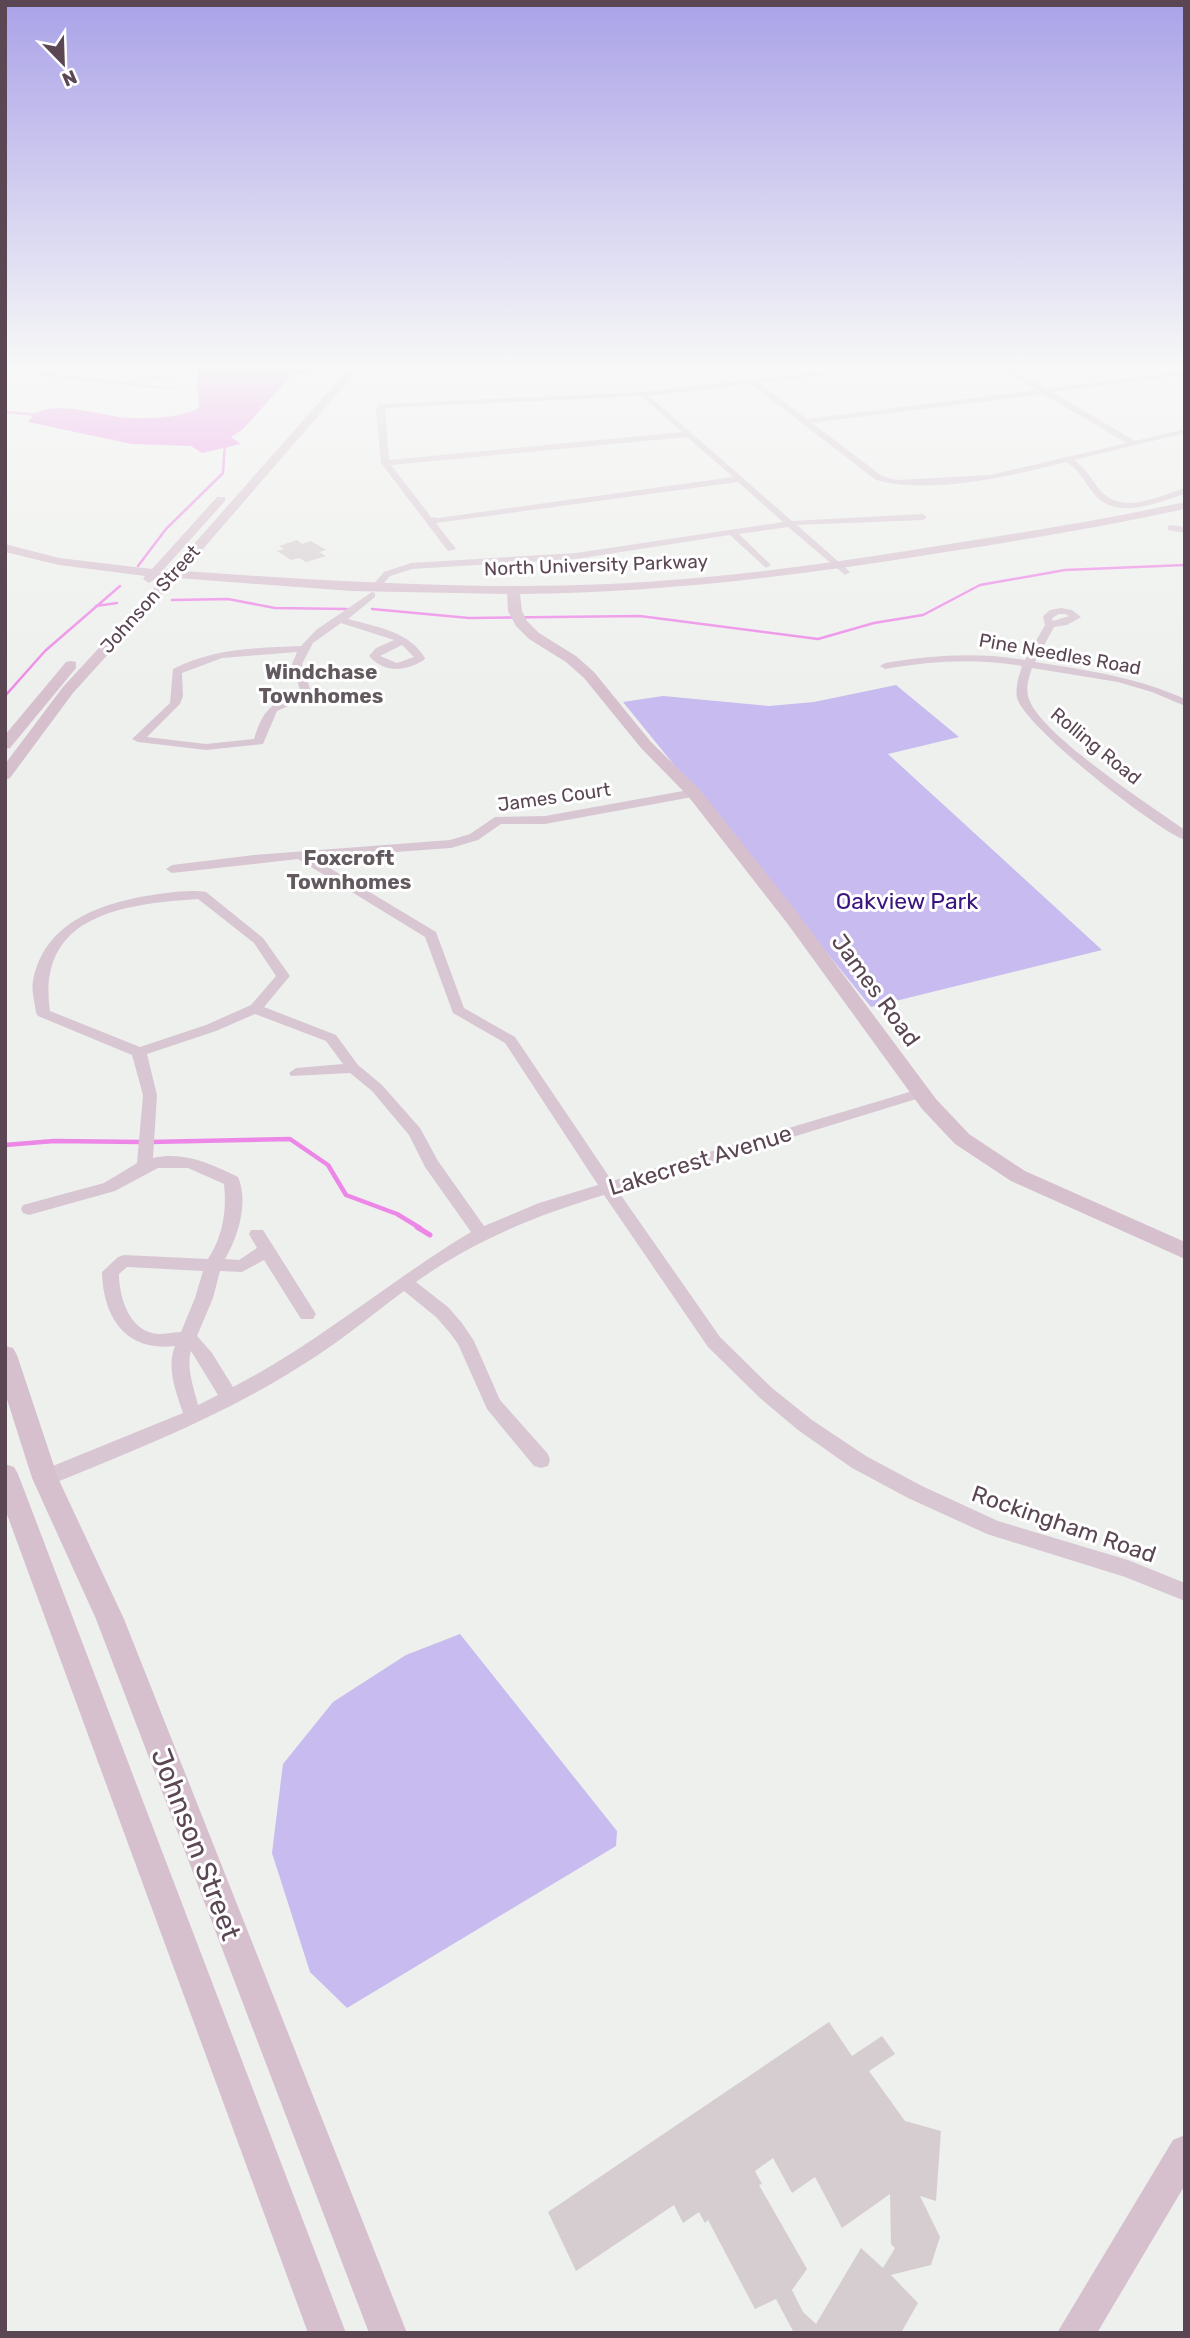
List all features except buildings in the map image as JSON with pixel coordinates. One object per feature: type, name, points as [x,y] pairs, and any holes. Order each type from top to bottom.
[{"type":"main road","name":"Johnson Street","points":[[157,579],[255,474]]},
{"type":"main road","name":"Johnson Street","points":[[5,775],[68,690],[233,486]]},
{"type":"main road","name":"North University Parkway","points":[[842,569],[1084,526],[1185,505]]},
{"type":"main road","name":"North University Parkway","points":[[5,558],[84,574],[374,591],[513,592],[711,588],[1086,532],[1185,512]]},
{"type":"main road","name":"North University Parkway","points":[[5,548],[78,566],[157,579]]},
{"type":"main road","name":"James Road","points":[[513,592],[517,615],[527,629],[589,675],[646,746],[694,793],[793,919],[921,1093],[962,1139],[1018,1176],[1185,1251]]},
{"type":"main road","name":"Johnson Street","points":[[5,745],[56,682],[116,616]]},
{"type":"main road","name":"Johnson Street","points":[[5,1355],[45,1478],[110,1619],[388,2333]]},
{"type":"main road","name":"Lakecrest Avenue","points":[[7,1487],[45,1478]]},
{"type":"main road","name":"Johnson Street","points":[[7,1487],[327,2333]]},
{"type":"main road","points":[[1076,2333],[1185,2152]]},
{"type":"street","points":[[394,474],[451,549]]},
{"type":"street","points":[[734,474],[842,569]]},
{"type":"street","points":[[875,474],[883,480],[897,483],[990,478],[1007,474]]},
{"type":"street","points":[[1087,474],[1108,503],[1118,506],[1131,506],[1185,491]]},
{"type":"street","points":[[428,519],[438,521],[740,479]]},
{"type":"street","points":[[303,649],[226,653],[191,662],[177,671],[174,681],[177,698],[172,707],[138,739],[206,747],[259,742],[268,711],[277,705],[307,695],[297,664],[312,636],[358,610],[387,574],[411,566],[576,556],[790,523],[923,517]]},
{"type":"street","points":[[1171,528],[1185,530]]},
{"type":"street","points":[[733,533],[766,565]]},
{"type":"street","points":[[341,620],[404,640]]},
{"type":"street","name":"Rolling Road","points":[[1050,625],[1025,671],[1023,698],[1032,716],[1065,746],[1185,836]]},
{"type":"street","name":"Pine Needles Road","points":[[885,667],[933,658],[992,658],[1119,679],[1156,690],[1185,704]]},
{"type":"street","name":"James Court","points":[[172,869],[201,863],[451,844],[474,837],[499,820],[545,820],[694,793]]},
{"type":"street","name":"Rockingham Road","points":[[301,856],[431,935],[458,1010],[510,1040],[714,1342],[766,1393],[805,1425],[859,1462],[915,1492],[994,1528],[1128,1569],[1185,1592]]},
{"type":"street","points":[[201,895],[232,916],[279,965],[284,976],[256,1008],[211,1028],[139,1052],[43,1013],[40,983],[46,956],[57,942],[81,921],[106,908],[156,896],[201,895]]},
{"type":"street","points":[[256,1008],[267,1015],[331,1038],[353,1068],[377,1088],[415,1132],[431,1163],[481,1234]]},
{"type":"street","points":[[139,1052],[150,1095],[145,1157]]},
{"type":"street","points":[[296,1073],[353,1068]]},
{"type":"street","name":"Lakecrest Avenue","points":[[45,1478],[121,1449],[230,1398],[294,1362],[405,1283],[481,1234],[545,1207],[921,1093]]},
{"type":"street","points":[[29,1209],[109,1187],[145,1157],[187,1160],[233,1181],[235,1206],[225,1246],[213,1265],[212,1276],[180,1356],[183,1384],[193,1417]]},
{"type":"street","points":[[257,1234],[307,1314]]},
{"type":"street","points":[[230,1398],[218,1383],[197,1345],[188,1339],[154,1341],[135,1331],[119,1316],[109,1291],[110,1272],[124,1261],[242,1266],[267,1250]]},
{"type":"street","points":[[405,1283],[442,1312],[456,1328],[465,1340],[493,1404],[541,1460]]},
{"type":"green space","name":"Oakview Park","points":[[896,685],[959,737],[888,754],[1102,950],[871,1007],[623,702],[663,696],[769,706],[814,702]]},
{"type":"green space","points":[[460,1634],[617,1831],[616,1846],[347,2008],[310,1972],[272,1853],[283,1764],[333,1702],[406,1655]]},
{"type":"waterway","points":[[138,566],[166,529],[222,474]]},
{"type":"waterway","points":[[372,609],[469,618],[640,616],[818,639],[874,623],[923,615],[980,585],[1065,570],[1185,565]]},
{"type":"waterway","points":[[97,606],[120,586]]},
{"type":"waterway","points":[[172,600],[228,599],[275,608],[347,609]]},
{"type":"waterway","points":[[97,606],[117,603]]},
{"type":"waterway","points":[[5,696],[45,651],[97,606]]},
{"type":"waterway","points":[[151,1142],[290,1139],[328,1165],[346,1195],[397,1214],[420,1228]]},
{"type":"waterway","points":[[5,1145],[54,1141],[142,1142]]},
{"type":"waterway","points":[[417,1227],[430,1235]]},
{"type":"district","name":"Windchase Townhomes","points":[[321,683]]},
{"type":"district","name":"Foxcroft Townhomes","points":[[349,869]]}]
